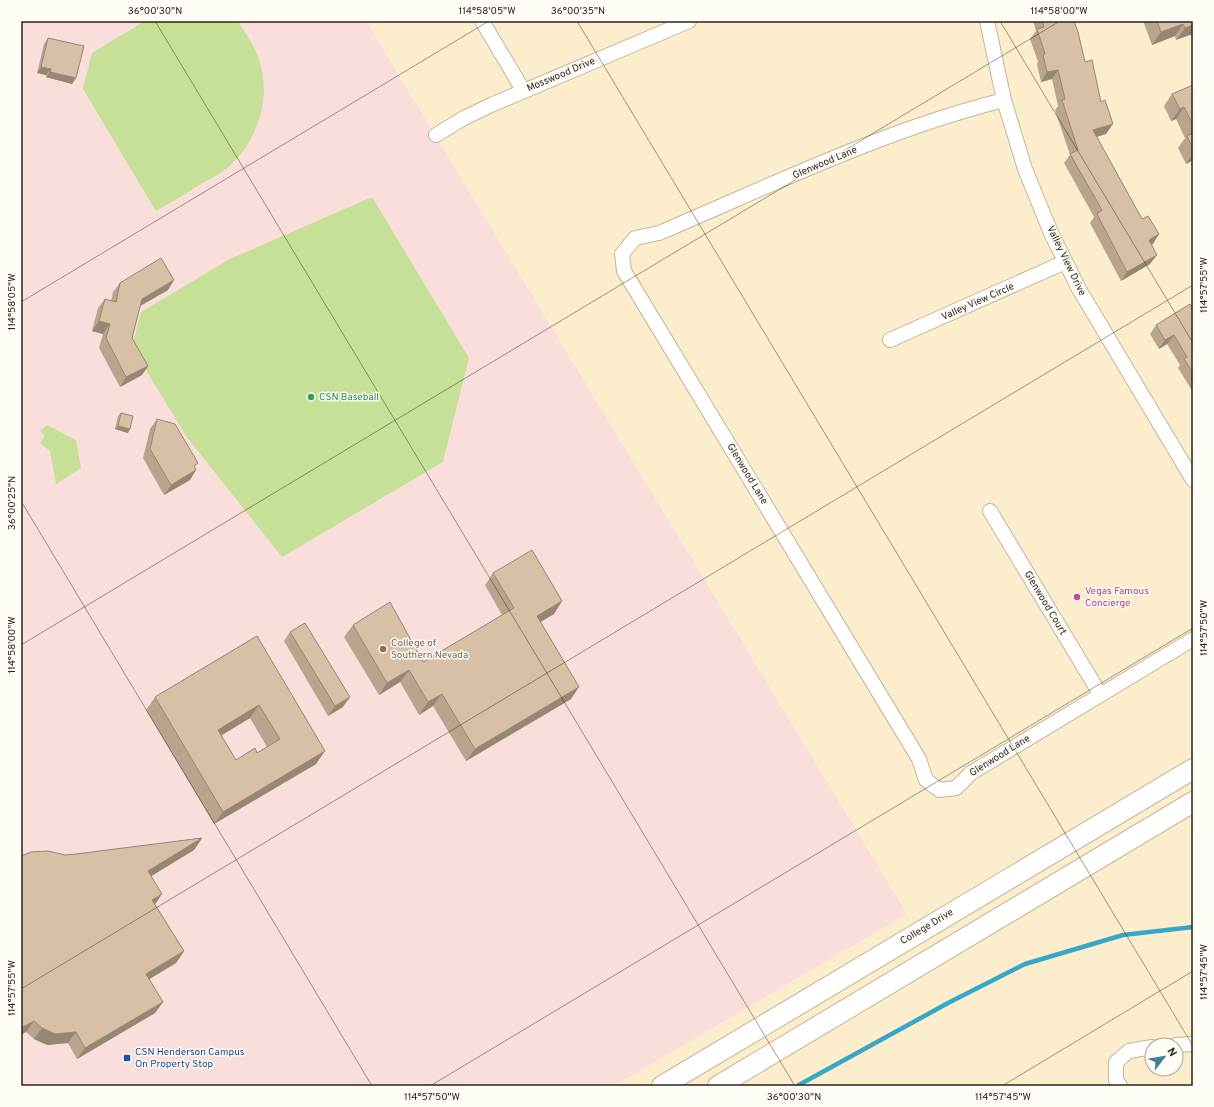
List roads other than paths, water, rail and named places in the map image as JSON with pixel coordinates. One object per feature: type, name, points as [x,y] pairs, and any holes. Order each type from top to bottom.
[{"type":"main road","name":"College Drive","points":[[662,1086],[1193,769]]},
{"type":"main road","points":[[718,1086],[1193,802]]},
{"type":"main road","points":[[829,986],[844,1012]]},
{"type":"main road","points":[[806,1000],[821,1025]]},
{"type":"street","points":[[482,21],[523,90]]},
{"type":"street","name":"Mosswood Drive","points":[[436,135],[464,118],[523,90],[689,21]]},
{"type":"street","name":"Valley View Drive","points":[[987,21],[1004,100],[1025,169],[1065,262],[1096,320],[1193,480]]},
{"type":"street","name":"Glenwood Lane","points":[[1004,100],[966,109],[903,130],[659,233],[635,238],[622,254],[624,271],[919,759],[926,780],[939,790],[956,788],[971,773],[1193,639]]},
{"type":"street","name":"Valley View Circle","points":[[890,340],[1065,262]]},
{"type":"street","name":"Glenwood Court","points":[[990,512],[1100,694]]},
{"type":"street","points":[[1120,1086],[1116,1080],[1116,1062],[1128,1051],[1144,1048]]},
{"type":"waterway","points":[[797,1086],[948,1003],[1025,964],[1123,935],[1193,927]]},
{"type":"place","name":"CSN Baseball","points":[[311,397]]},
{"type":"place","name":"Vegas Famous Concierge","points":[[1077,597]]},
{"type":"place","name":"College of Southern Nevada","points":[[383,649]]},
{"type":"place","name":"CSN Henderson Campus On Property Stop","points":[[127,1058]]}]
